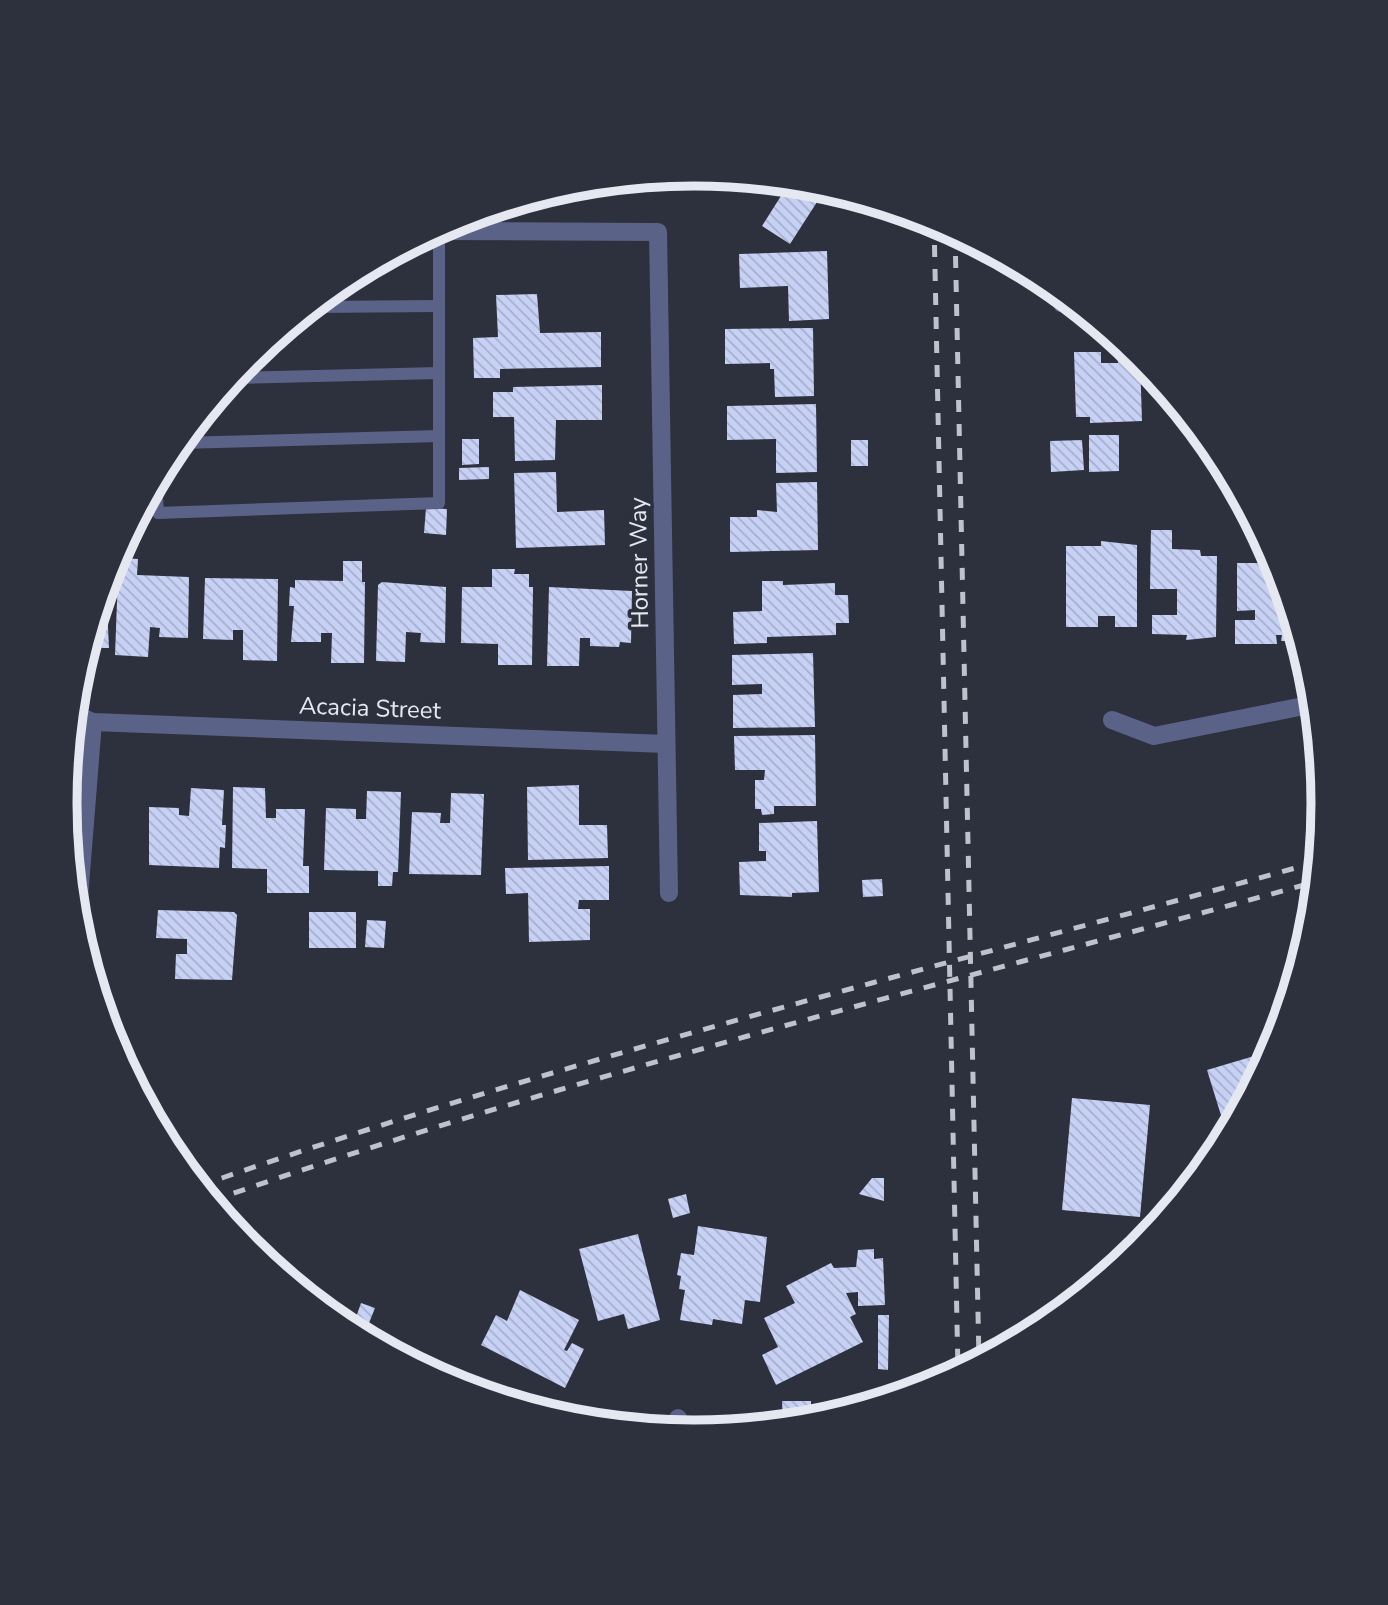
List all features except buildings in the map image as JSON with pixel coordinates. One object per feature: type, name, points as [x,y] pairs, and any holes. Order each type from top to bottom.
[{"type":"street","name":"Horner Way","points":[[460,231],[658,232],[669,894]]},
{"type":"street","points":[[1112,720],[1154,736],[1303,706]]},
{"type":"street","name":"Acacia Street","points":[[83,718],[93,722],[666,744]]},
{"type":"street","points":[[81,873],[93,722]]},
{"type":"lane","points":[[157,499],[158,513],[439,503],[437,242]]},
{"type":"lane","points":[[326,307],[439,306]]},
{"type":"lane","points":[[247,378],[439,373]]},
{"type":"lane","points":[[194,443],[439,436]]},
{"type":"railway","points":[[934,234],[958,1360]]},
{"type":"railway","points":[[955,244],[979,1350]]},
{"type":"railway","points":[[209,1183],[476,1096],[615,1055],[1308,864]]},
{"type":"railway","points":[[221,1198],[484,1112],[760,1032],[1306,885]]}]
